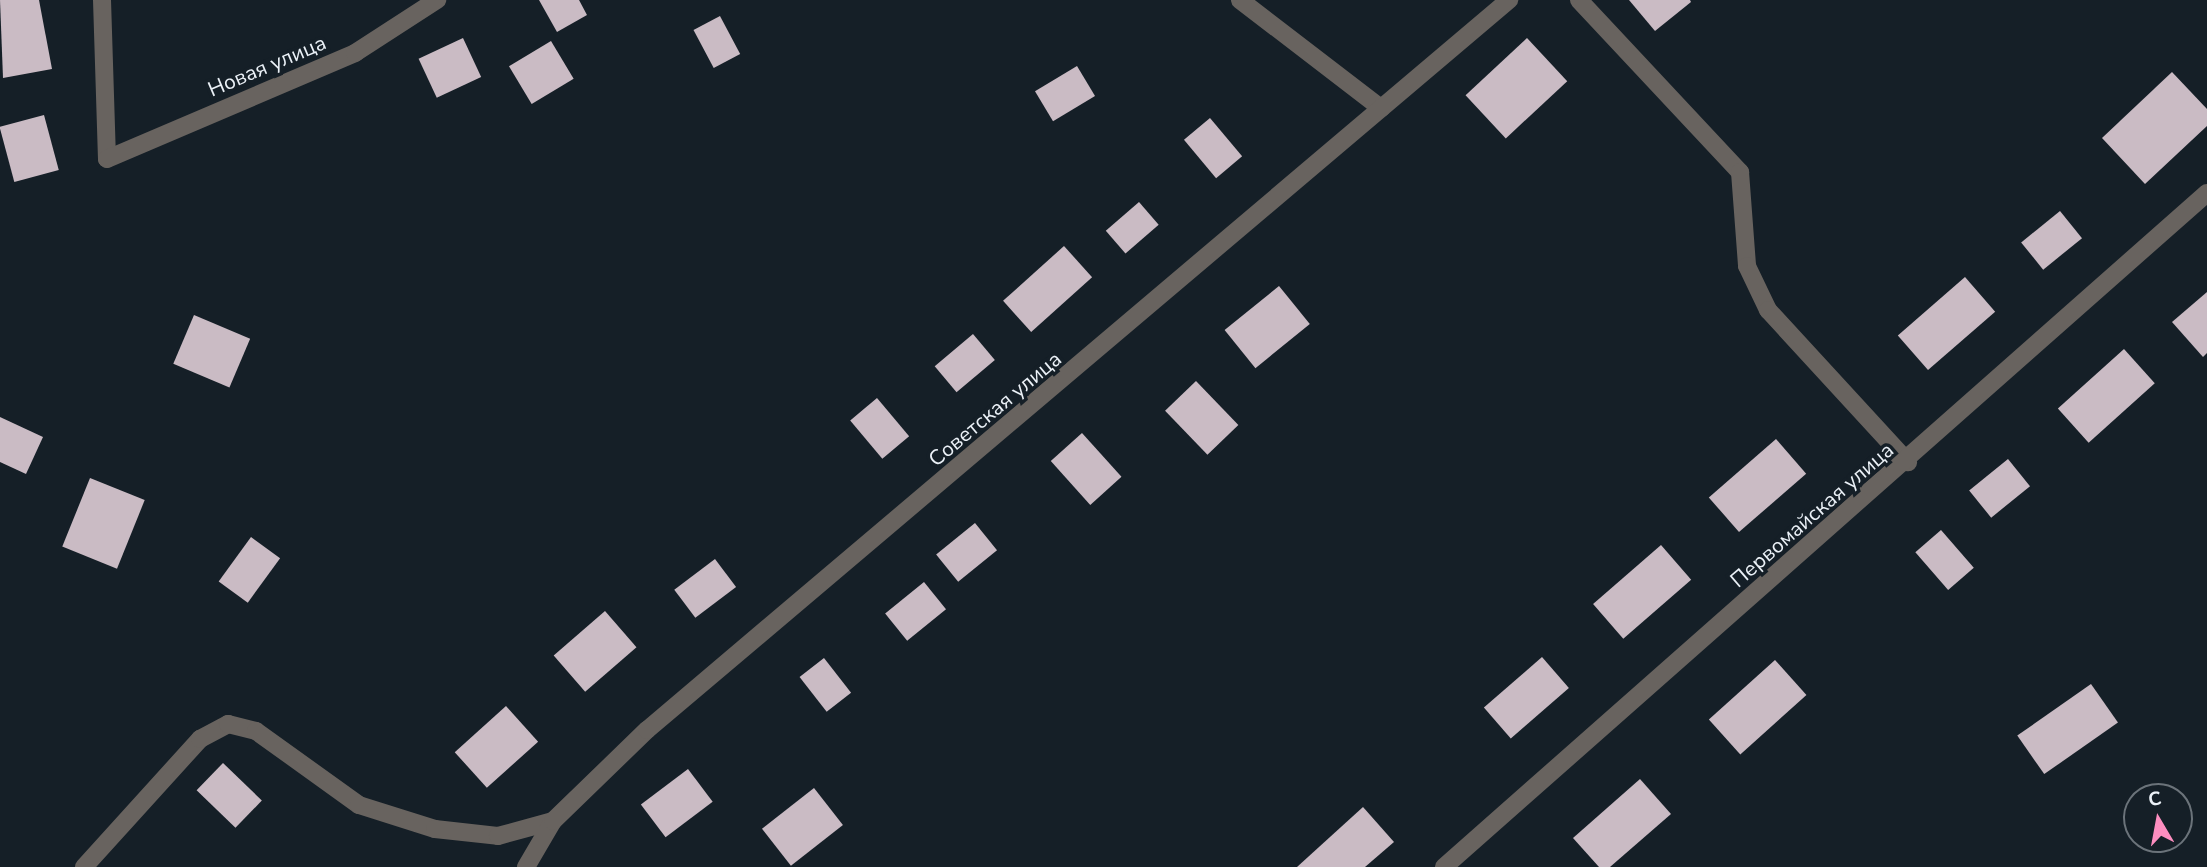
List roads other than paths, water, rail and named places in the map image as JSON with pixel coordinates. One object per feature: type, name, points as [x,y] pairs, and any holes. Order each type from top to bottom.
[{"type":"street","name":"Новая улица","points":[[102,0],[107,159],[355,53],[437,0]]},
{"type":"street","points":[[1240,0],[1381,108]]},
{"type":"street","name":"Советская улица","points":[[527,867],[553,821],[648,730],[1509,0]]},
{"type":"street","points":[[1579,0],[1740,172],[1747,266],[1768,310],[1908,462]]},
{"type":"street","name":"Первомайская улица","points":[[1444,867],[1908,462],[2207,194]]},
{"type":"street","points":[[84,867],[201,739],[228,723],[256,731],[359,806],[435,829],[498,836],[553,821]]}]
